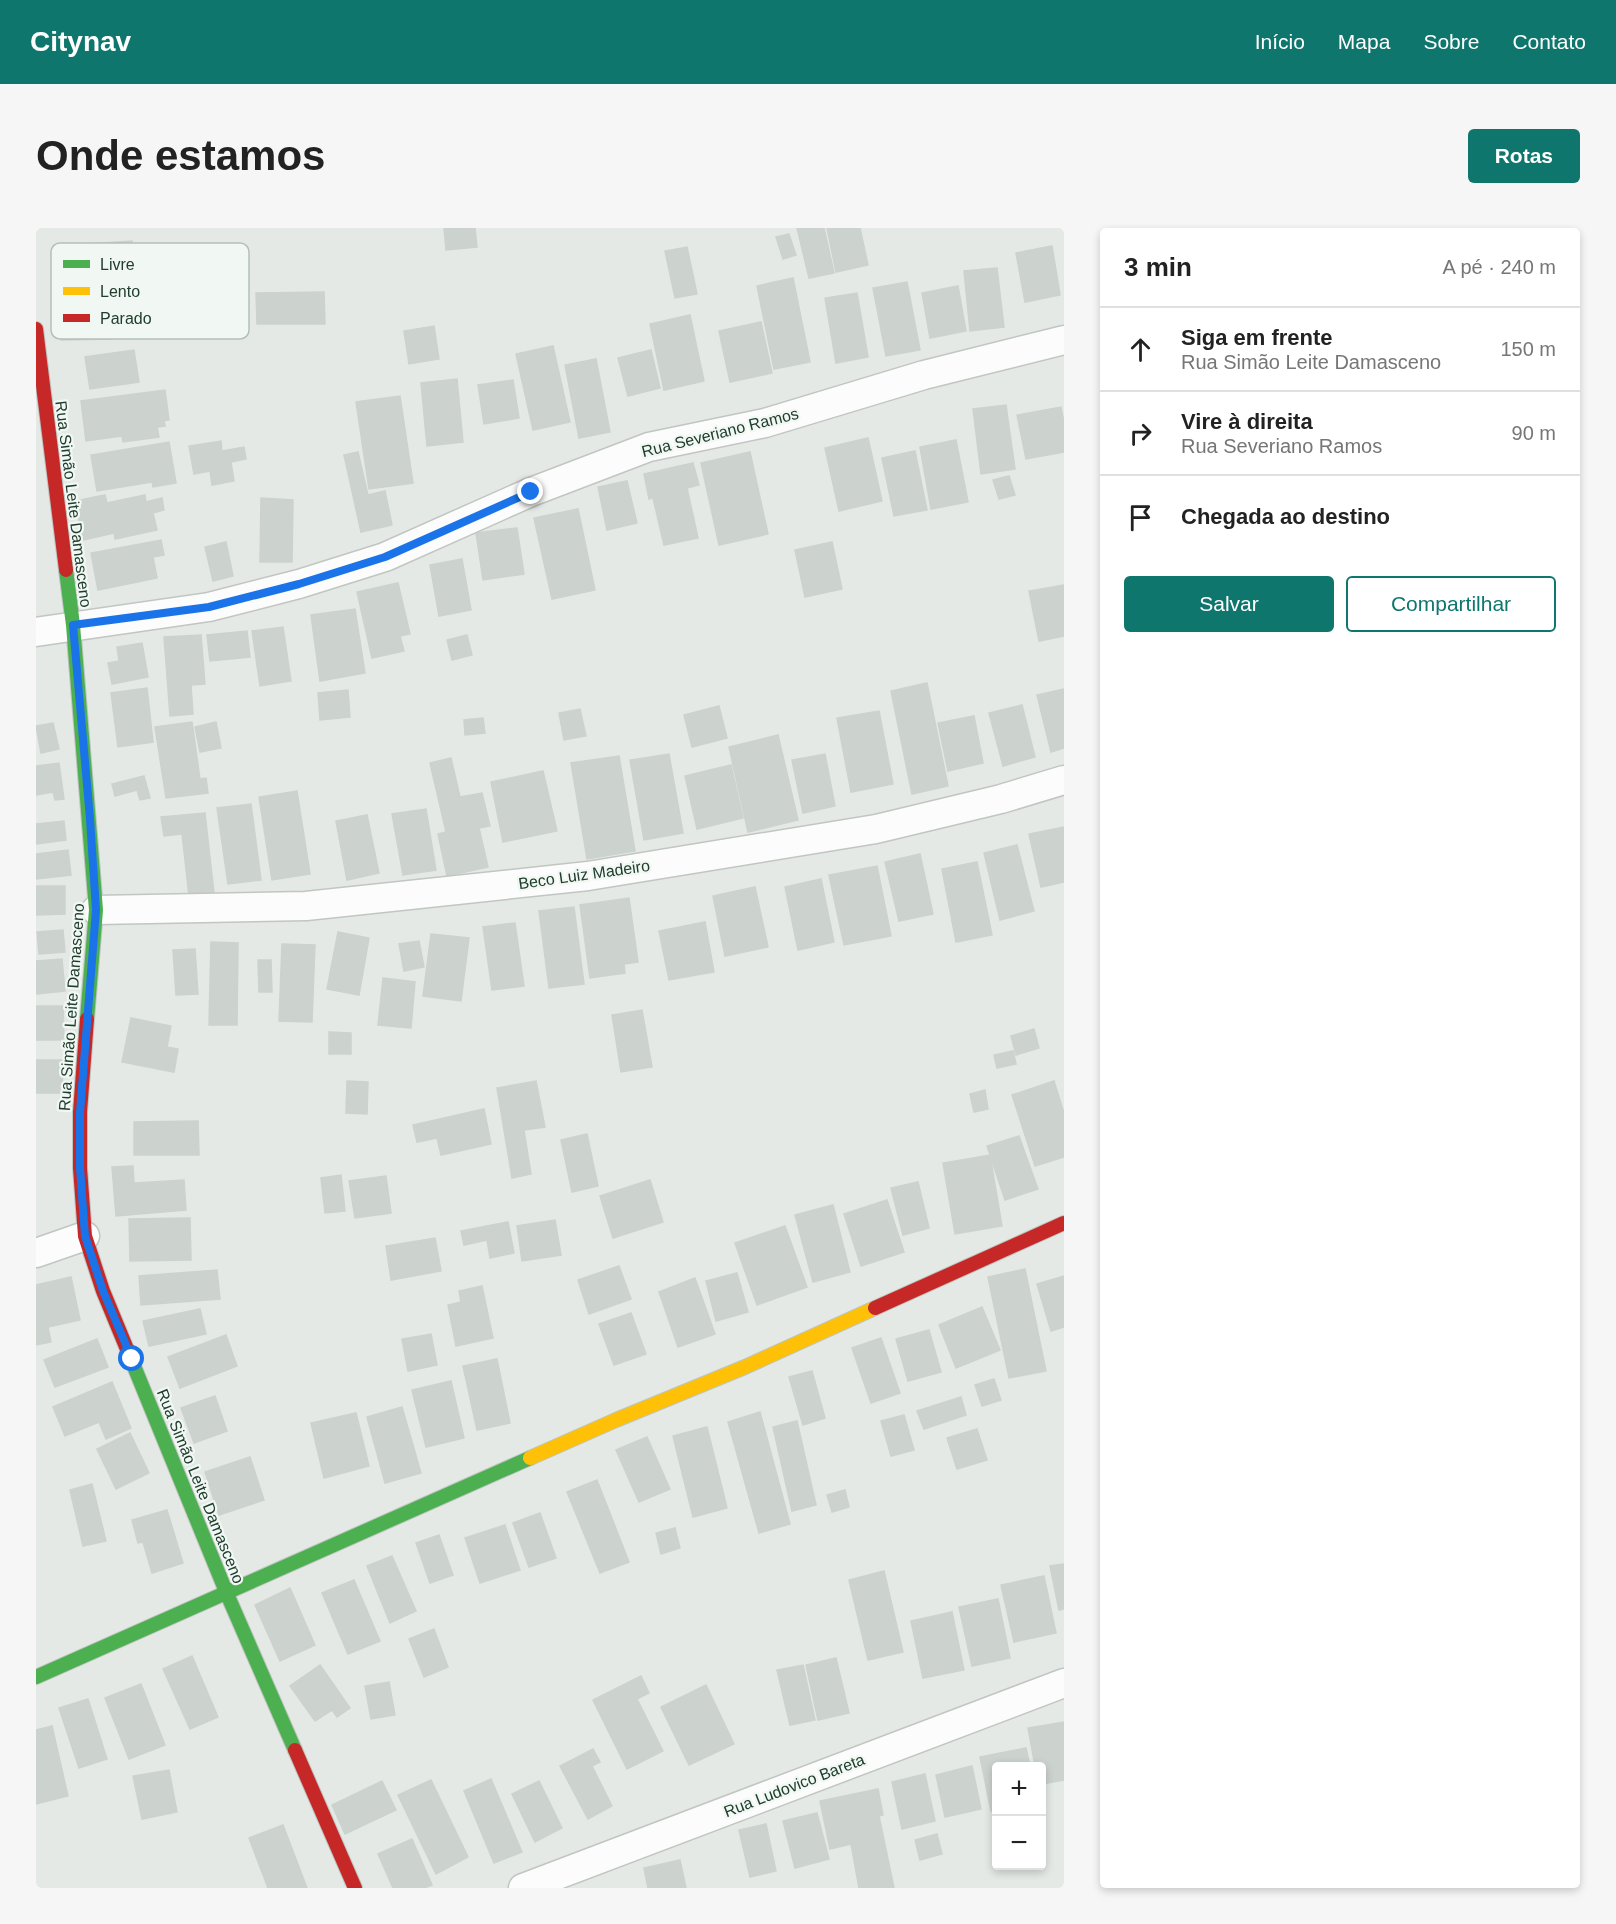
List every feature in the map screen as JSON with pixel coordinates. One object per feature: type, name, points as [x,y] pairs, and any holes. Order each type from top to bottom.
[{"type":"street","name":"Rua Simão Leite Damasceno","points":[[36,329],[73,625],[96,910],[80,1112],[80,1168],[85,1236],[103,1291],[227,1594],[355,1888]]},
{"type":"street","name":"Rua Severiano Ramos","points":[[36,632],[209,607],[299,584],[385,557],[531,492],[649,447],[765,423],[924,375],[1064,340]]},
{"type":"street","name":"Beco Luiz Madeiro","points":[[96,910],[306,906],[588,876],[876,829],[1001,799],[1064,780]]},
{"type":"street","points":[[36,1677],[606,1425],[745,1367],[1064,1223]]},
{"type":"street","points":[[36,1253],[85,1236]]},
{"type":"street","name":"Rua Ludovico Bareta","points":[[523,1888],[1064,1683]]},
{"type":"building","points":[[444,228],[475,228],[477,247],[446,250]]},
{"type":"building","points":[[797,228],[824,228],[834,273],[809,278]]},
{"type":"building","points":[[827,228],[860,228],[868,265],[836,272]]},
{"type":"building","points":[[789,234],[796,255],[783,259],[776,237]]},
{"type":"building","points":[[132,241],[132,243],[103,243]]},
{"type":"building","points":[[1052,246],[1060,295],[1025,302],[1016,253]]},
{"type":"building","points":[[687,247],[697,294],[675,298],[665,251]]},
{"type":"building","points":[[997,268],[1004,327],[970,331],[964,271]]},
{"type":"building","points":[[793,278],[810,362],[774,369],[757,286]]},
{"type":"building","points":[[907,282],[920,350],[886,356],[873,288]]},
{"type":"building","points":[[958,286],[966,331],[930,338],[922,293]]},
{"type":"building","points":[[324,292],[325,324],[257,324],[256,293]]},
{"type":"building","points":[[857,293],[868,357],[836,363],[825,298]]},
{"type":"building","points":[[690,315],[704,381],[664,390],[650,324]]},
{"type":"building","points":[[761,322],[772,373],[730,382],[719,331]]},
{"type":"building","points":[[434,326],[439,359],[409,364],[404,331]]},
{"type":"building","points":[[61,339],[112,339],[61,340]]},
{"type":"building","points":[[553,346],[570,422],[533,430],[516,354]]},
{"type":"building","points":[[134,350],[139,382],[90,389],[85,357]]},
{"type":"building","points":[[651,350],[660,388],[628,396],[618,358]]},
{"type":"building","points":[[596,359],[610,432],[579,438],[565,365]]},
{"type":"building","points":[[457,379],[463,442],[427,446],[421,383]]},
{"type":"building","points":[[513,380],[519,418],[484,424],[478,385]]},
{"type":"building","points":[[165,390],[169,420],[164,421],[165,426],[157,427],[159,437],[123,442],[122,436],[86,441],[81,401]]},
{"type":"building","points":[[400,396],[413,483],[369,489],[356,402]]},
{"type":"building","points":[[1006,405],[1015,469],[981,474],[973,409]]},
{"type":"building","points":[[1061,407],[1064,422],[1064,452],[1026,459],[1017,415]]},
{"type":"building","points":[[868,438],[882,501],[839,511],[825,448]]},
{"type":"building","points":[[956,440],[968,502],[931,509],[920,447]]},
{"type":"building","points":[[221,441],[222,451],[244,447],[246,459],[231,462],[234,481],[212,485],[210,471],[194,474],[189,446]]},
{"type":"building","points":[[169,442],[176,483],[153,487],[152,482],[97,491],[91,455]]},
{"type":"building","points":[[915,451],[927,510],[894,516],[882,458]]},
{"type":"building","points":[[358,452],[368,495],[385,491],[392,525],[361,532],[344,455]]},
{"type":"building","points":[[750,452],[768,534],[719,545],[701,463]]},
{"type":"building","points":[[693,463],[699,485],[687,488],[698,538],[664,545],[653,498],[649,499],[644,474]]},
{"type":"building","points":[[1009,476],[1015,495],[999,499],[993,480]]},
{"type":"building","points":[[627,481],[637,523],[607,530],[598,487]]},
{"type":"building","points":[[105,495],[107,503],[145,495],[146,502],[162,498],[164,510],[153,513],[157,530],[115,539],[114,533],[83,540],[75,501]]},
{"type":"building","points":[[261,498],[293,500],[292,562],[260,562]]},
{"type":"building","points":[[578,509],[595,590],[552,599],[534,518]]},
{"type":"building","points":[[517,528],[524,574],[483,580],[476,533]]},
{"type":"building","points":[[161,540],[164,555],[153,557],[157,578],[98,590],[91,553]]},
{"type":"building","points":[[226,542],[233,576],[213,581],[205,547]]},
{"type":"building","points":[[832,542],[842,589],[805,597],[795,550]]},
{"type":"building","points":[[462,559],[471,610],[439,616],[430,565]]},
{"type":"building","points":[[398,583],[410,634],[400,636],[404,651],[372,658],[357,592]]},
{"type":"building","points":[[1064,585],[1064,636],[1039,641],[1029,591]]},
{"type":"building","points":[[355,609],[365,673],[320,681],[311,615]]},
{"type":"building","points":[[283,627],[291,681],[260,686],[252,631]]},
{"type":"building","points":[[247,631],[250,657],[210,661],[207,635]]},
{"type":"building","points":[[201,635],[205,684],[191,685],[193,714],[170,716],[164,637]]},
{"type":"building","points":[[467,635],[472,655],[452,660],[447,640]]},
{"type":"building","points":[[142,643],[148,677],[112,684],[108,663],[119,661],[117,647]]},
{"type":"building","points":[[927,683],[948,786],[912,794],[891,691]]},
{"type":"building","points":[[147,688],[153,742],[118,747],[111,693]]},
{"type":"building","points":[[1064,689],[1064,748],[1051,752],[1037,695]]},
{"type":"building","points":[[348,690],[350,717],[320,720],[318,693]]},
{"type":"building","points":[[1022,705],[1035,757],[1003,766],[989,713]]},
{"type":"building","points":[[719,706],[727,738],[692,747],[684,715]]},
{"type":"building","points":[[580,709],[586,736],[564,740],[559,713]]},
{"type":"building","points":[[879,711],[893,784],[851,792],[837,718]]},
{"type":"building","points":[[974,716],[983,763],[948,771],[938,723]]},
{"type":"building","points":[[483,718],[485,733],[465,735],[464,720]]},
{"type":"building","points":[[192,722],[200,779],[206,778],[208,793],[166,798],[155,727]]},
{"type":"building","points":[[216,722],[221,748],[200,752],[195,727]]},
{"type":"building","points":[[53,723],[59,749],[41,753],[36,726]]},
{"type":"building","points":[[778,735],[798,820],[748,832],[729,747]]},
{"type":"building","points":[[669,754],[683,833],[644,840],[630,760]]},
{"type":"building","points":[[825,754],[835,806],[803,813],[792,760]]},
{"type":"building","points":[[619,756],[635,851],[587,859],[571,763]]},
{"type":"building","points":[[451,758],[460,797],[482,793],[490,826],[479,828],[488,867],[447,876],[438,834],[446,832],[430,763]]},
{"type":"building","points":[[59,763],[64,799],[55,800],[53,792],[36,795],[36,766]]},
{"type":"building","points":[[731,765],[743,818],[697,829],[685,776]]},
{"type":"building","points":[[543,771],[557,831],[503,842],[491,782]]},
{"type":"building","points":[[144,776],[150,798],[140,800],[137,790],[115,796],[112,784]]},
{"type":"building","points":[[297,791],[310,874],[272,880],[259,797]]},
{"type":"building","points":[[251,804],[261,880],[228,884],[217,808]]},
{"type":"building","points":[[426,809],[436,870],[403,875],[392,814]]},
{"type":"building","points":[[205,813],[214,893],[189,896],[182,834],[164,836],[161,817]]},
{"type":"building","points":[[367,815],[379,873],[347,880],[336,821]]},
{"type":"building","points":[[64,821],[66,840],[36,844],[36,824]]},
{"type":"building","points":[[1064,827],[1064,882],[1041,887],[1029,834]]},
{"type":"building","points":[[1017,845],[1034,911],[1000,920],[984,853]]},
{"type":"building","points":[[68,850],[71,875],[36,879],[36,854]]},
{"type":"building","points":[[920,854],[933,914],[899,921],[885,862]]},
{"type":"building","points":[[977,862],[992,935],[956,942],[942,869]]},
{"type":"building","points":[[877,866],[891,936],[844,945],[829,875]]},
{"type":"building","points":[[821,879],[834,942],[798,950],[785,887]]},
{"type":"building","points":[[36,886],[65,886],[65,914],[36,915]]},
{"type":"building","points":[[755,887],[768,947],[725,956],[713,896]]},
{"type":"building","points":[[629,898],[638,962],[624,964],[625,973],[590,978],[580,905]]},
{"type":"building","points":[[574,907],[584,984],[549,988],[539,911]]},
{"type":"building","points":[[705,922],[714,972],[669,980],[659,931]]},
{"type":"building","points":[[515,923],[524,986],[492,990],[483,927]]},
{"type":"building","points":[[63,930],[65,952],[39,954],[37,932]]},
{"type":"building","points":[[338,932],[369,938],[359,995],[327,989]]},
{"type":"building","points":[[431,934],[469,938],[461,1001],[423,996]]},
{"type":"building","points":[[419,941],[424,967],[404,971],[399,944]]},
{"type":"building","points":[[211,942],[238,943],[237,1025],[209,1025]]},
{"type":"building","points":[[282,944],[315,945],[312,1022],[279,1021]]},
{"type":"building","points":[[195,949],[198,994],[176,995],[173,950]]},
{"type":"building","points":[[62,959],[65,991],[36,994],[36,961]]},
{"type":"building","points":[[258,960],[271,960],[272,992],[259,992]]},
{"type":"building","points":[[383,978],[415,982],[411,1028],[378,1025]]},
{"type":"building","points":[[36,1006],[63,1006],[64,1040],[36,1040]]},
{"type":"building","points":[[642,1010],[652,1067],[621,1072],[612,1015]]},
{"type":"building","points":[[131,1018],[171,1026],[167,1047],[178,1049],[174,1072],[122,1062]]},
{"type":"building","points":[[1034,1029],[1039,1048],[1016,1055],[1011,1036]]},
{"type":"building","points":[[329,1032],[351,1033],[351,1054],[329,1054]]},
{"type":"building","points":[[1013,1051],[1016,1064],[997,1068],[994,1055]]},
{"type":"building","points":[[36,1060],[63,1060],[62,1093],[36,1093]]},
{"type":"building","points":[[347,1081],[368,1082],[367,1114],[346,1113]]},
{"type":"building","points":[[536,1081],[545,1127],[524,1130],[531,1174],[512,1178],[497,1088]]},
{"type":"building","points":[[1054,1081],[1064,1113],[1064,1157],[1035,1166],[1012,1095]]},
{"type":"building","points":[[985,1090],[988,1109],[974,1112],[970,1094]]},
{"type":"building","points":[[484,1109],[491,1144],[441,1155],[437,1138],[417,1142],[413,1125]]},
{"type":"building","points":[[198,1121],[199,1155],[134,1155],[134,1122]]},
{"type":"building","points":[[587,1134],[598,1186],[572,1192],[561,1140]]},
{"type":"building","points":[[1019,1136],[1038,1189],[1005,1200],[987,1146]]},
{"type":"building","points":[[990,1155],[1002,1226],[955,1234],[943,1163]]},
{"type":"building","points":[[133,1166],[134,1183],[184,1180],[186,1210],[116,1216],[112,1167]]},
{"type":"building","points":[[341,1175],[345,1211],[325,1213],[321,1178]]},
{"type":"building","points":[[386,1176],[391,1213],[355,1218],[349,1181]]},
{"type":"building","points":[[650,1180],[663,1222],[613,1238],[600,1196]]},
{"type":"building","points":[[918,1182],[929,1228],[903,1235],[891,1188]]},
{"type":"building","points":[[887,1200],[904,1252],[861,1266],[844,1214]]},
{"type":"building","points":[[833,1205],[850,1272],[813,1282],[795,1215]]},
{"type":"building","points":[[190,1218],[191,1260],[130,1261],[129,1219]]},
{"type":"building","points":[[555,1220],[561,1255],[522,1261],[517,1226]]},
{"type":"building","points":[[508,1222],[514,1253],[490,1258],[487,1240],[464,1245],[461,1231]]},
{"type":"building","points":[[785,1226],[807,1287],[757,1305],[735,1243]]},
{"type":"building","points":[[435,1238],[441,1271],[391,1280],[386,1246]]},
{"type":"building","points":[[619,1266],[631,1299],[589,1314],[578,1280]]},
{"type":"building","points":[[1025,1269],[1046,1371],[1009,1378],[988,1277]]},
{"type":"building","points":[[217,1270],[220,1299],[141,1305],[139,1276]]},
{"type":"building","points":[[737,1273],[748,1312],[716,1321],[706,1281]]},
{"type":"building","points":[[1064,1276],[1064,1327],[1051,1331],[1037,1284]]},
{"type":"building","points":[[71,1277],[80,1320],[48,1327],[51,1342],[36,1345],[36,1285]]},
{"type":"building","points":[[695,1278],[715,1334],[678,1347],[659,1292]]},
{"type":"building","points":[[482,1286],[493,1338],[456,1346],[448,1305],[461,1302],[459,1291]]},
{"type":"building","points":[[982,1307],[1000,1350],[956,1368],[939,1325]]},
{"type":"building","points":[[200,1309],[206,1334],[149,1346],[143,1321]]},
{"type":"building","points":[[631,1313],[646,1354],[614,1365],[599,1324]]},
{"type":"building","points":[[929,1330],[941,1372],[908,1381],[896,1339]]},
{"type":"building","points":[[431,1334],[437,1365],[408,1371],[402,1339]]},
{"type":"building","points":[[226,1335],[237,1366],[180,1388],[168,1357]]},
{"type":"building","points":[[881,1338],[900,1393],[871,1403],[852,1348]]},
{"type":"building","points":[[97,1339],[108,1367],[55,1387],[44,1360]]},
{"type":"building","points":[[497,1359],[510,1423],[477,1430],[463,1366]]},
{"type":"building","points":[[812,1371],[825,1418],[803,1425],[789,1377]]},
{"type":"building","points":[[994,1379],[1001,1400],[982,1406],[975,1385]]},
{"type":"building","points":[[451,1381],[464,1438],[426,1447],[412,1390]]},
{"type":"building","points":[[112,1382],[131,1428],[106,1439],[99,1422],[65,1436],[53,1407]]},
{"type":"building","points":[[215,1396],[227,1431],[194,1443],[181,1408]]},
{"type":"building","points":[[961,1397],[966,1415],[924,1429],[917,1411]]},
{"type":"building","points":[[402,1407],[421,1473],[385,1483],[367,1417]]},
{"type":"building","points":[[760,1412],[790,1524],[759,1533],[728,1422]]},
{"type":"building","points":[[356,1413],[369,1466],[324,1478],[311,1423]]},
{"type":"building","points":[[904,1415],[914,1450],[891,1456],[881,1421]]},
{"type":"building","points":[[797,1421],[816,1505],[792,1511],[773,1427]]},
{"type":"building","points":[[707,1427],[727,1508],[693,1517],[673,1436]]},
{"type":"building","points":[[977,1429],[987,1460],[957,1469],[947,1438]]},
{"type":"building","points":[[130,1433],[149,1473],[116,1489],[97,1449]]},
{"type":"building","points":[[647,1437],[670,1489],[639,1502],[616,1450]]},
{"type":"building","points":[[250,1457],[264,1500],[219,1515],[205,1472]]},
{"type":"building","points":[[597,1480],[629,1562],[600,1573],[567,1492]]},
{"type":"building","points":[[92,1484],[106,1541],[83,1546],[70,1490]]},
{"type":"building","points":[[845,1490],[849,1507],[832,1512],[827,1495]]},
{"type":"building","points":[[167,1510],[183,1563],[152,1573],[143,1542],[138,1543],[132,1520]]},
{"type":"building","points":[[540,1513],[556,1558],[529,1567],[513,1523]]},
{"type":"building","points":[[505,1525],[520,1570],[480,1583],[465,1538]]},
{"type":"building","points":[[675,1528],[680,1548],[661,1554],[656,1533]]},
{"type":"building","points":[[439,1535],[453,1575],[430,1583],[416,1543]]},
{"type":"building","points":[[392,1556],[416,1611],[390,1623],[367,1566]]},
{"type":"building","points":[[1064,1564],[1064,1609],[1059,1610],[1050,1566]]},
{"type":"building","points":[[884,1571],[903,1652],[868,1660],[849,1580]]},
{"type":"building","points":[[1044,1576],[1056,1633],[1014,1642],[1001,1585]]},
{"type":"building","points":[[354,1580],[380,1641],[348,1654],[322,1593]]},
{"type":"building","points":[[290,1588],[315,1645],[280,1661],[255,1605]]},
{"type":"building","points":[[998,1599],[1010,1658],[972,1666],[959,1607]]},
{"type":"building","points":[[952,1612],[964,1670],[923,1678],[911,1621]]},
{"type":"building","points":[[434,1629],[448,1667],[424,1677],[409,1639]]},
{"type":"building","points":[[192,1656],[218,1717],[190,1729],[163,1669]]},
{"type":"building","points":[[836,1658],[849,1713],[818,1720],[806,1665]]},
{"type":"building","points":[[320,1665],[350,1708],[337,1717],[332,1710],[315,1721],[290,1686]]},
{"type":"building","points":[[803,1665],[815,1720],[790,1725],[777,1670]]},
{"type":"building","points":[[641,1676],[649,1693],[637,1699],[663,1751],[627,1769],[593,1700]]},
{"type":"building","points":[[389,1682],[395,1715],[371,1719],[365,1686]]},
{"type":"building","points":[[141,1684],[165,1745],[129,1759],[105,1698]]},
{"type":"building","points":[[706,1685],[734,1744],[689,1765],[661,1707]]},
{"type":"building","points":[[88,1699],[107,1759],[79,1768],[59,1708]]},
{"type":"building","points":[[1064,1722],[1064,1780],[1046,1783],[1046,1762],[1034,1762],[1028,1728]]},
{"type":"building","points":[[52,1726],[68,1796],[36,1804],[36,1730]]},
{"type":"building","points":[[1026,1748],[1029,1762],[992,1762],[992,1811],[991,1811],[980,1757]]},
{"type":"building","points":[[593,1749],[600,1762],[592,1766],[612,1806],[588,1819],[560,1766]]},
{"type":"building","points":[[972,1766],[981,1809],[945,1817],[936,1775]]},
{"type":"building","points":[[169,1770],[177,1812],[142,1819],[133,1776]]},
{"type":"building","points":[[925,1774],[935,1821],[902,1829],[892,1782]]},
{"type":"building","points":[[491,1779],[522,1852],[494,1863],[464,1791]]},
{"type":"building","points":[[431,1780],[468,1857],[436,1874],[398,1795]]},
{"type":"building","points":[[382,1781],[396,1810],[345,1834],[332,1805]]},
{"type":"building","points":[[539,1781],[562,1828],[535,1842],[512,1794]]},
{"type":"building","points":[[878,1789],[883,1815],[879,1816],[894,1888],[859,1888],[851,1844],[830,1849],[820,1801]]},
{"type":"building","points":[[817,1813],[829,1859],[795,1868],[783,1821]]},
{"type":"building","points":[[766,1824],[776,1871],[750,1877],[739,1830]]},
{"type":"building","points":[[283,1825],[307,1888],[268,1888],[249,1838]]},
{"type":"building","points":[[937,1834],[942,1854],[920,1860],[915,1840]]},
{"type":"building","points":[[412,1839],[432,1885],[424,1888],[393,1888],[378,1854]]},
{"type":"building","points":[[680,1860],[686,1888],[648,1888],[644,1868]]},
{"type":"traffic: fast","points":[[66,570],[73,625],[96,910],[87,1019]]},
{"type":"traffic: fast","points":[[129,1354],[227,1594],[295,1750]]},
{"type":"traffic: fast","points":[[36,1677],[530,1458]]},
{"type":"traffic: slow","points":[[530,1458],[745,1367],[875,1308]]},
{"type":"traffic: jam","points":[[36,329],[66,570]]},
{"type":"traffic: jam","points":[[87,1019],[80,1112],[80,1168],[85,1236],[103,1291],[129,1354]]},
{"type":"traffic: jam","points":[[875,1308],[1064,1223]]},
{"type":"traffic: jam","points":[[295,1750],[355,1888]]},
{"type":"route","points":[[132,1359],[103,1291],[85,1236],[80,1168],[80,1112],[96,910],[73,625],[209,607],[299,584],[385,557],[531,492]]}]
